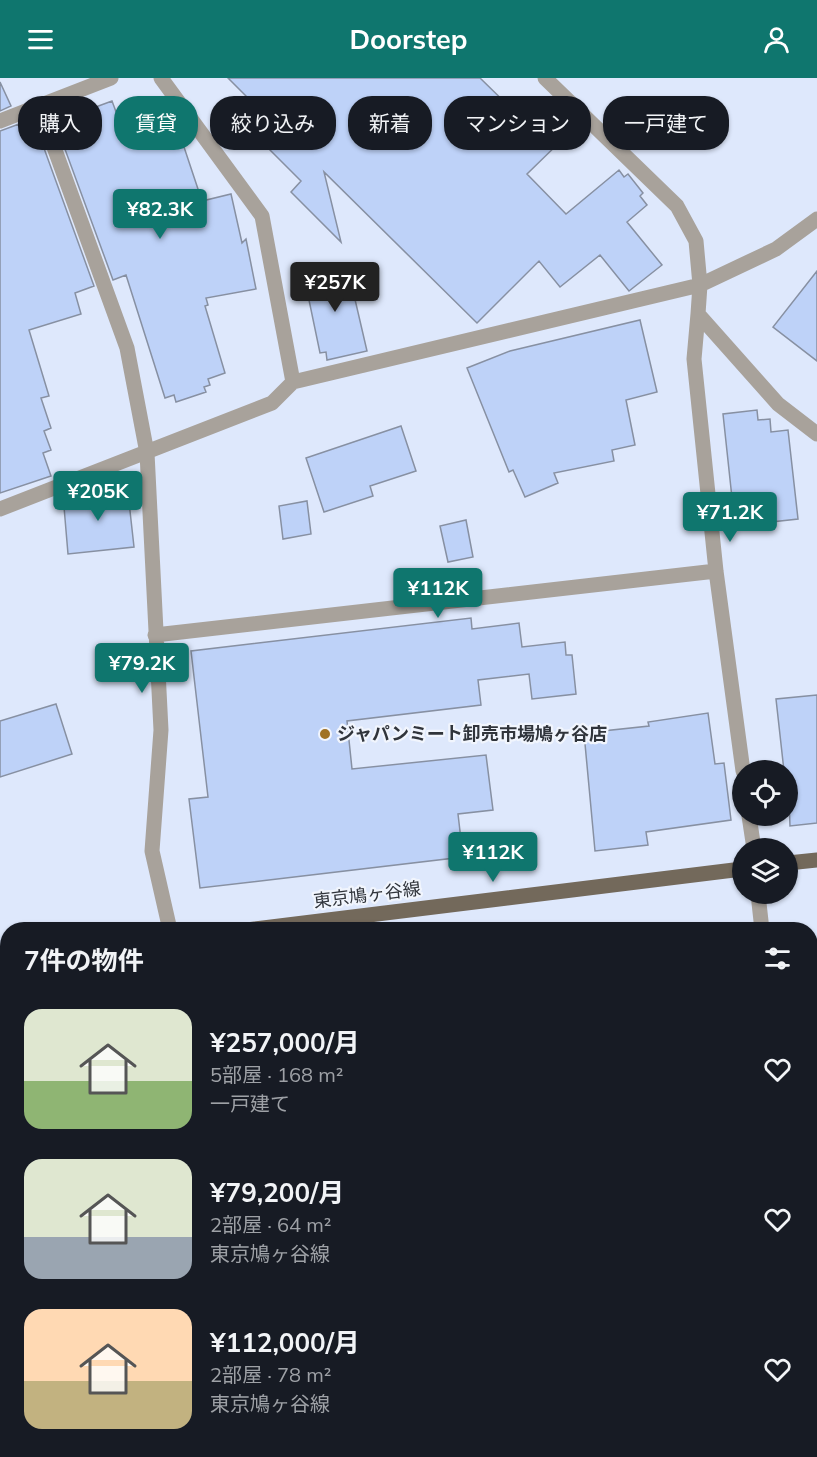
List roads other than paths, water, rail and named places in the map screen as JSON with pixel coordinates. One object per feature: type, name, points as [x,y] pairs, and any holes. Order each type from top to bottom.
[{"type":"main road","points":[[798,862],[817,860]]},
{"type":"main road","name":"東京鳩ヶ谷線","points":[[312,922],[732,870]]},
{"type":"street","points":[[65,96],[111,78]]},
{"type":"street","points":[[161,78],[261,216],[293,382]]},
{"type":"street","points":[[545,78],[677,206],[696,242],[700,285],[694,359],[716,570],[742,760]]},
{"type":"street","points":[[0,121],[18,114]]},
{"type":"street","points":[[55,150],[127,348],[147,453],[161,730],[152,851],[168,922]]},
{"type":"street","points":[[0,509],[272,403],[293,382],[700,285],[776,249],[817,219]]},
{"type":"street","points":[[698,314],[778,404],[817,434]]},
{"type":"street","points":[[155,635],[716,570]]},
{"type":"street","points":[[759,904],[761,922]]},
{"type":"place","name":"ジャパンミート卸売市場鳩ヶ谷店","points":[[325,734]]}]
